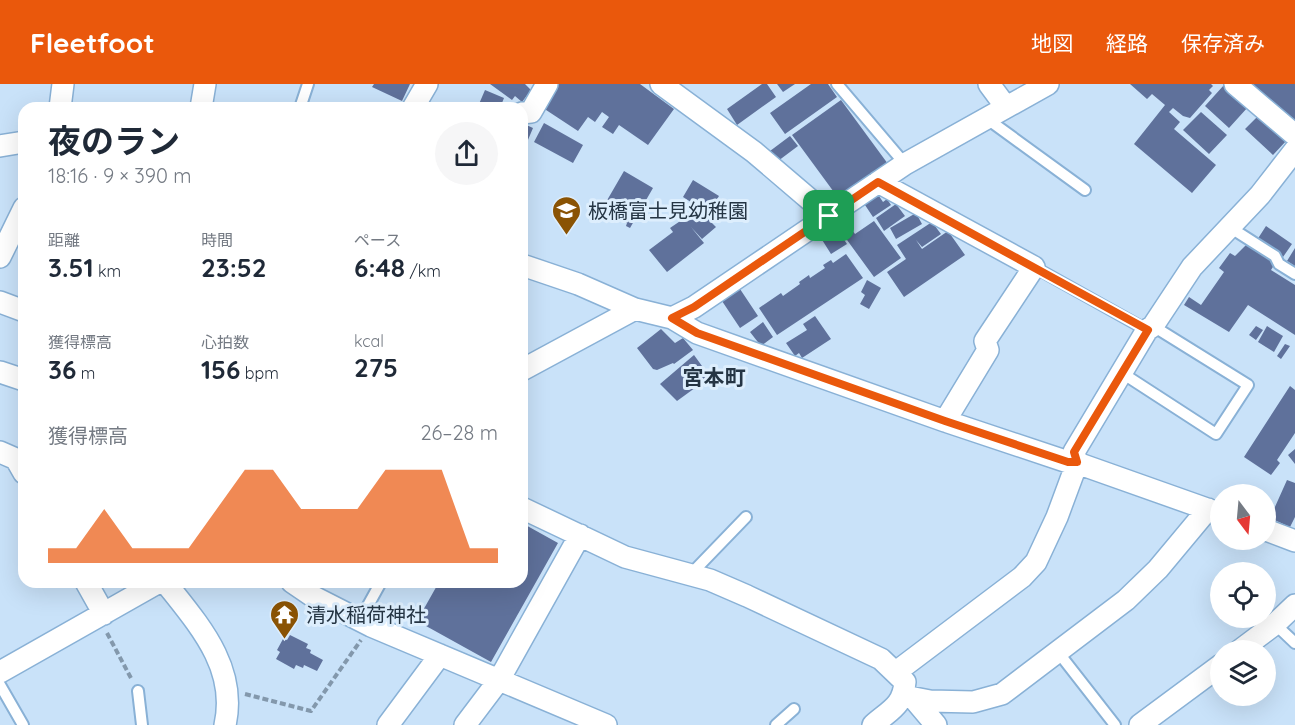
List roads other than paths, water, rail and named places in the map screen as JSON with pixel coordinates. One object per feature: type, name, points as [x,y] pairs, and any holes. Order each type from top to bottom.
[{"type":"street","points":[[61,102],[63,84]]},
{"type":"street","points":[[202,102],[205,84]]},
{"type":"street","points":[[416,102],[427,84]]},
{"type":"street","points":[[528,112],[531,112],[547,84]]},
{"type":"street","points":[[661,84],[754,152],[829,216]]},
{"type":"street","points":[[989,84],[1006,107]]},
{"type":"street","points":[[672,318],[694,307],[905,164],[1048,84]]},
{"type":"street","points":[[1235,84],[1295,135]]},
{"type":"street","points":[[0,146],[18,143]]},
{"type":"street","points":[[896,672],[1023,577],[1036,562],[1057,517],[1077,462],[1074,452],[1150,328],[1192,267],[1231,228],[1295,150]]},
{"type":"street","points":[[878,182],[1034,267],[985,341],[988,350],[945,421]]},
{"type":"street","points":[[0,256],[18,222]]},
{"type":"street","points":[[528,267],[578,284],[635,309],[672,318],[697,333],[945,421],[1068,462],[1077,462],[1210,510]]},
{"type":"street","points":[[0,302],[18,309]]},
{"type":"street","points":[[528,367],[635,309]]},
{"type":"street","points":[[0,372],[18,378]]},
{"type":"street","points":[[0,452],[16,459],[18,462]]},
{"type":"street","points":[[528,511],[625,557],[710,580],[881,658],[905,682],[909,697],[936,725]]},
{"type":"street","points":[[873,725],[909,697],[974,702],[1002,694],[1126,600],[1210,515]]},
{"type":"street","points":[[1276,534],[1295,541]]},
{"type":"street","points":[[465,725],[499,680],[580,535]]},
{"type":"street","points":[[89,588],[101,615]]},
{"type":"street","points":[[0,672],[148,588]]},
{"type":"street","points":[[169,588],[215,649],[227,689],[228,714],[225,725]]},
{"type":"street","points":[[301,588],[366,623],[606,725]]},
{"type":"street","points":[[1276,623],[1295,605]]},
{"type":"street","points":[[1254,640],[1270,628]]},
{"type":"street","points":[[388,725],[440,655]]},
{"type":"street","points":[[1140,725],[1210,672]]},
{"type":"lane","points":[[302,102],[308,84]]},
{"type":"lane","points":[[837,84],[905,164]]},
{"type":"lane","points":[[986,118],[1085,190]]},
{"type":"lane","points":[[1231,228],[1275,256],[1279,264],[1295,274]]},
{"type":"lane","points":[[1034,267],[1150,328],[1248,385],[1216,434],[1122,373]]},
{"type":"lane","points":[[690,576],[746,517]]},
{"type":"lane","points":[[366,623],[379,588]]},
{"type":"lane","points":[[1276,625],[1295,643]]},
{"type":"lane","points":[[1058,651],[1115,725]]},
{"type":"lane","points":[[0,685],[23,725]]},
{"type":"lane","points":[[138,691],[142,725]]},
{"type":"lane","points":[[776,725],[794,709]]},
{"type":"place","name":"板橋富士見幼稚園","points":[[567,236]]},
{"type":"place","name":"清水稲荷神社","points":[[285,640]]},
{"type":"district","name":"宮本町","points":[[714,377]]}]
